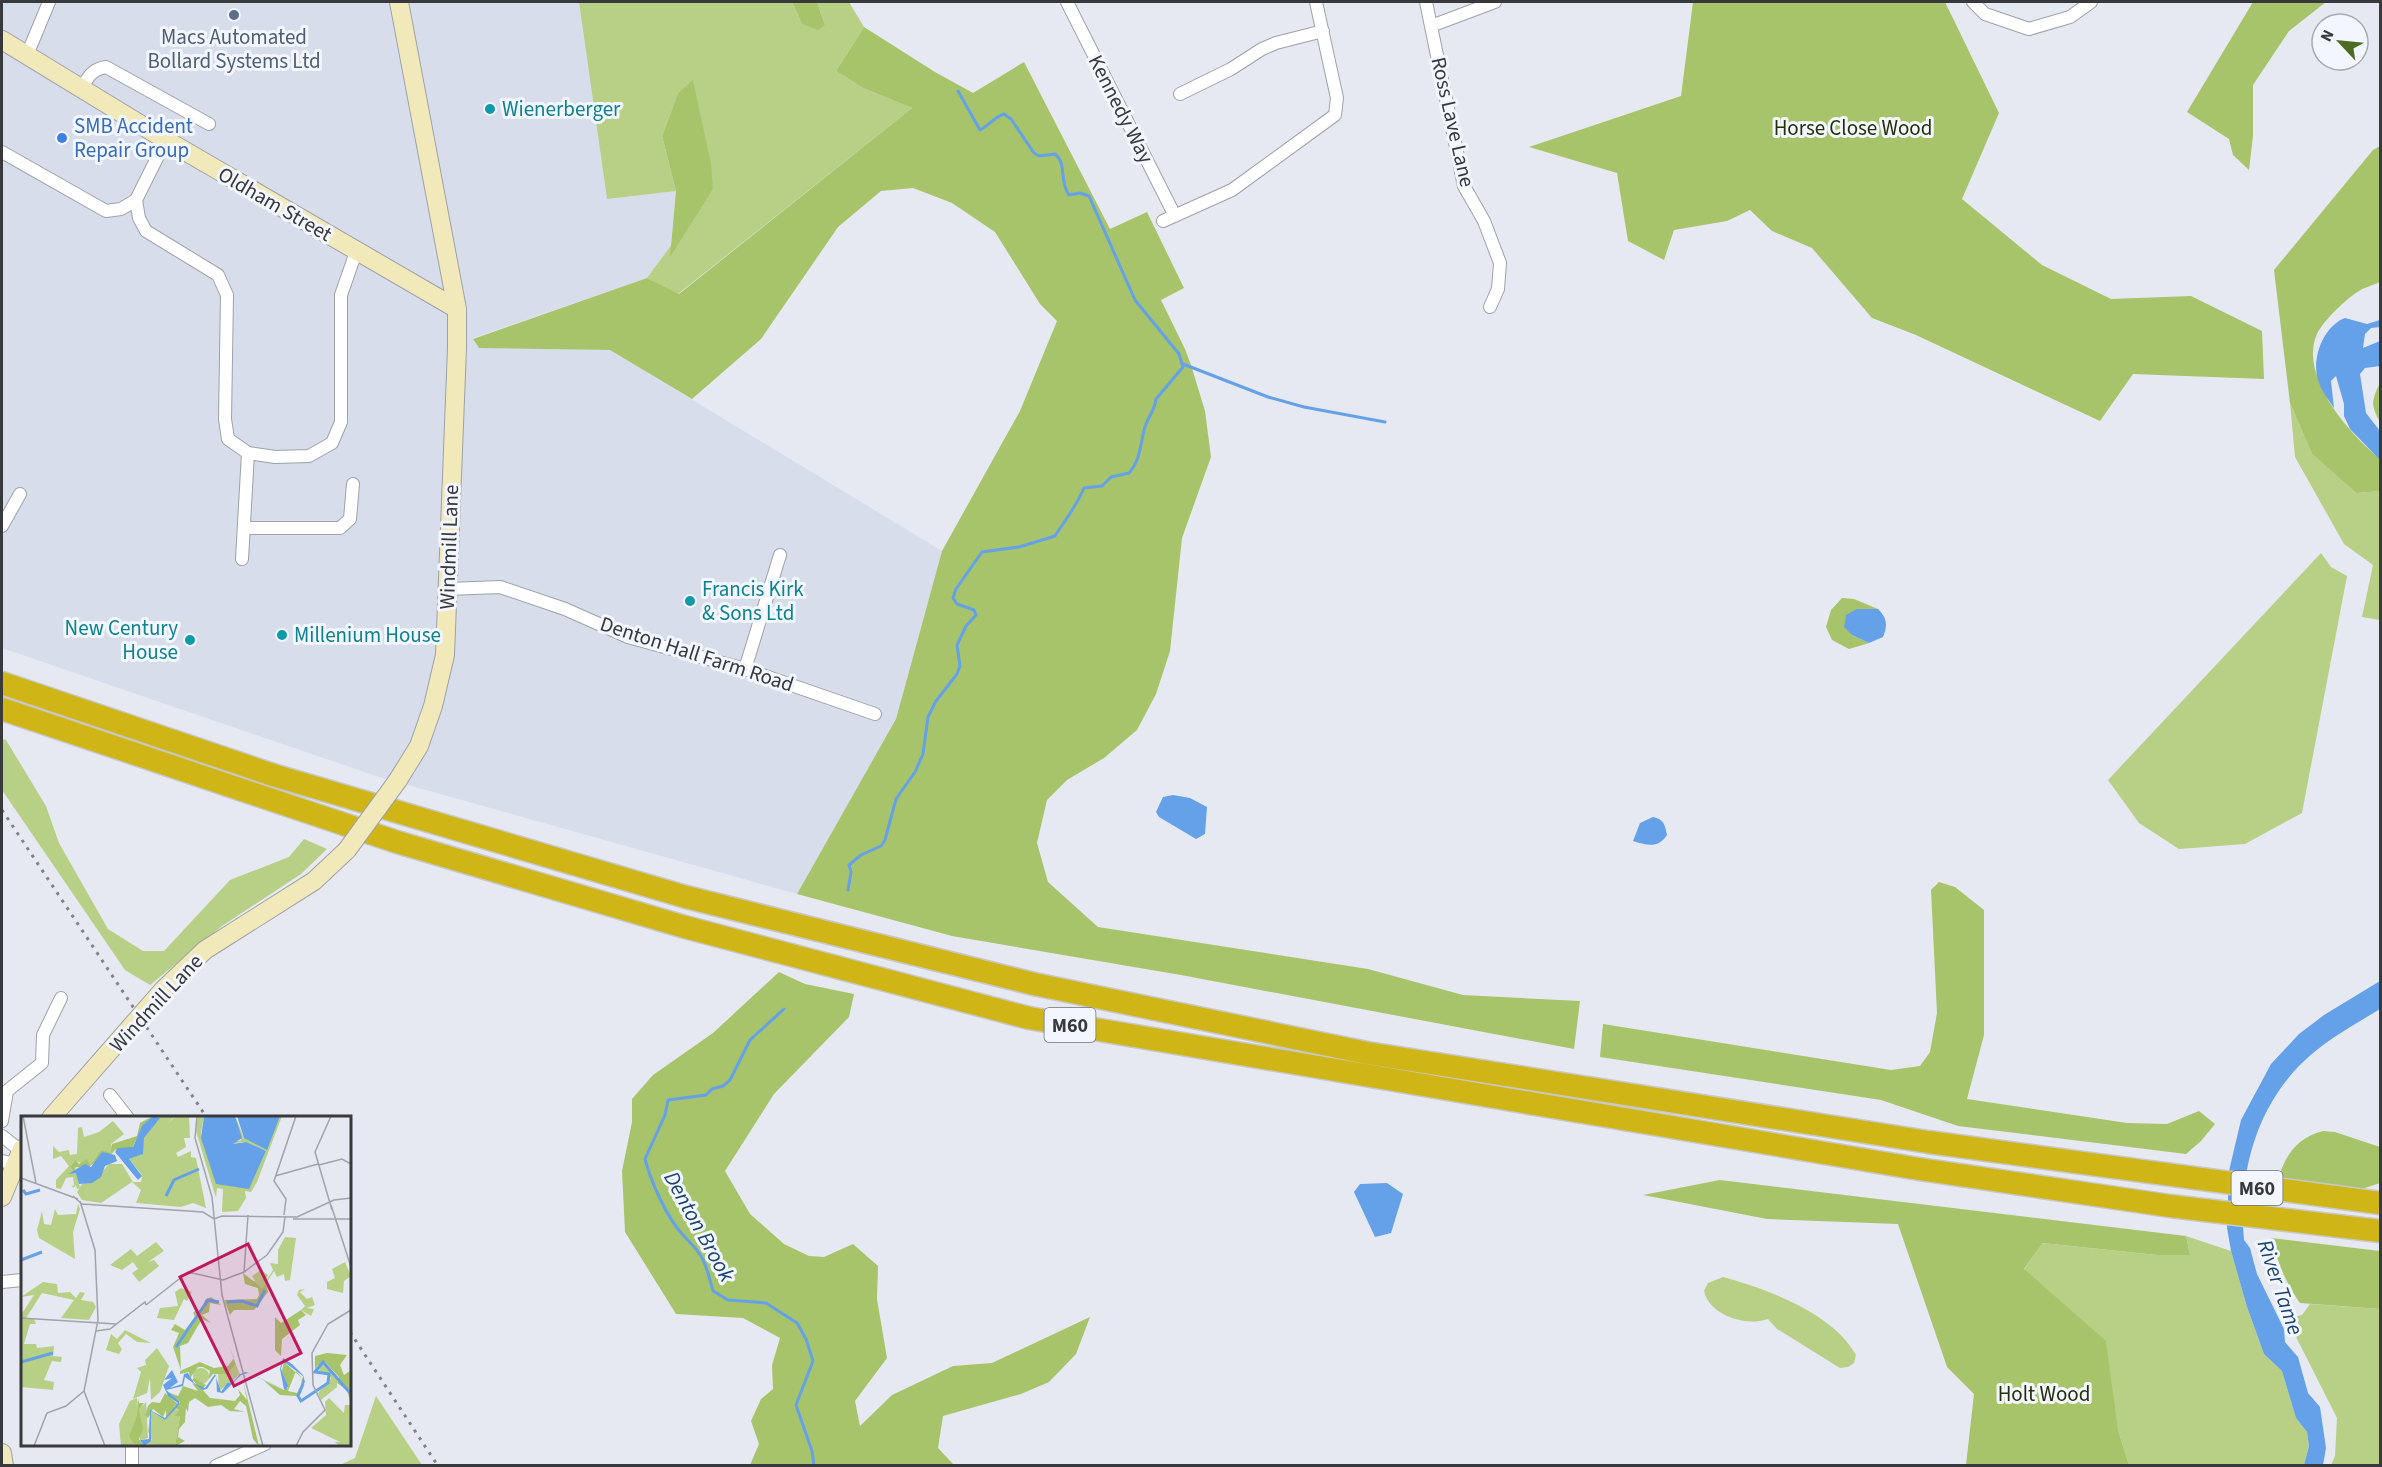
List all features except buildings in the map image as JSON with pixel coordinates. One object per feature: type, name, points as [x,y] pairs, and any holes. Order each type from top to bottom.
[{"type":"highway","name":"M60","points":[[2,682],[273,775],[686,897],[1034,984],[1367,1053],[1928,1143],[2380,1203]]},
{"type":"highway","name":"M60","points":[[2,709],[397,842],[685,927],[1029,1018],[1919,1169],[2170,1206],[2380,1231]]},
{"type":"street","points":[[27,56],[49,2]]},
{"type":"street","name":"Windmill Lane","points":[[53,1116],[163,990],[205,950],[314,881],[347,850],[398,780],[419,746],[433,706],[445,655],[458,348],[457,309],[399,2]]},
{"type":"street","name":"Kennedy Way","points":[[1067,2],[1175,216]]},
{"type":"street","points":[[1163,221],[1232,190],[1329,122],[1335,115],[1337,98],[1316,2]]},
{"type":"street","name":"Ross Lave Lane","points":[[1426,2],[1464,186],[1484,221],[1500,263],[1498,289],[1490,307]]},
{"type":"street","points":[[1431,27],[1496,2]]},
{"type":"street","points":[[1973,2],[1985,14],[2029,29],[2070,17],[2091,2]]},
{"type":"street","points":[[1180,94],[1231,69],[1262,49],[1323,31]]},
{"type":"street","name":"Oldham Street","points":[[2,40],[166,141],[457,309]]},
{"type":"street","points":[[81,89],[90,74],[106,67],[209,124]]},
{"type":"street","points":[[2,152],[106,212],[121,209],[136,200],[166,141]]},
{"type":"street","points":[[136,200],[139,218],[146,231],[218,275],[227,296],[225,419],[228,439],[248,453],[275,457],[309,456],[332,443],[341,422],[341,295],[356,252]]},
{"type":"street","points":[[242,559],[248,453]]},
{"type":"street","points":[[244,528],[340,528],[350,519],[353,484]]},
{"type":"street","points":[[2,526],[20,494]]},
{"type":"street","points":[[745,669],[780,555]]},
{"type":"street","name":"Denton Hall Farm Road","points":[[448,589],[500,587],[565,609],[628,637],[745,669],[875,714]]},
{"type":"street","points":[[2,1121],[7,1090],[42,1063],[43,1035],[61,998]]},
{"type":"street","points":[[110,1095],[126,1116]]},
{"type":"street","points":[[2,1136],[13,1160],[2,1197]]},
{"type":"street","points":[[2,1282],[21,1280]]},
{"type":"street","points":[[132,1446],[132,1466]]},
{"type":"street","points":[[216,1466],[261,1446]]},
{"type":"street","points":[[2,1453],[4,1466]]},
{"type":"shaded area","points":[[2,2],[579,2],[607,199],[676,191],[670,257],[647,278],[473,338],[478,348],[610,350],[942,551],[896,719],[797,894],[376,776],[2,648]]},
{"type":"green space","points":[[579,2],[792,2],[802,24],[825,25],[817,2],[849,2],[864,27],[836,71],[863,88],[912,108],[678,294],[647,278],[713,189],[693,81],[678,93],[662,136],[676,191],[607,199]]},
{"type":"green space","points":[[792,2],[817,2],[825,25],[818,30],[802,24]]},
{"type":"green space","name":"Horse Close Wood","points":[[1693,2],[1945,2],[1999,113],[1962,199],[2042,265],[2111,299],[2191,296],[2262,331],[2264,379],[2133,374],[2100,421],[1916,335],[1872,318],[1812,248],[1772,231],[1750,210],[1727,221],[1674,230],[1664,260],[1628,241],[1617,173],[1529,147],[1681,96]]},
{"type":"green space","points":[[2253,2],[2326,2],[2310,12],[2310,15],[2289,31],[2253,85],[2253,136],[2249,170],[2233,155],[2229,139],[2187,112]]},
{"type":"green space","points":[[864,27],[973,93],[1024,62],[1110,229],[1147,212],[1184,288],[1161,300],[1191,365],[1205,411],[1211,457],[1182,538],[1170,651],[1156,694],[1137,730],[1104,758],[1067,780],[1047,800],[1037,843],[1048,882],[1098,927],[1368,969],[1463,995],[1580,1001],[1574,1049],[1181,975],[952,936],[797,894],[896,719],[942,551],[1020,411],[1057,321],[1040,304],[995,232],[952,203],[913,188],[881,191],[838,227],[761,339],[692,399],[610,350],[479,348],[473,339],[647,278],[679,294],[912,108],[863,88],[836,71]]},
{"type":"green space","points":[[693,80],[711,164],[713,189],[670,257],[676,191],[662,136],[678,93]]},
{"type":"green space","points":[[2380,146],[2380,282],[2359,291],[2336,310],[2317,334],[2313,350],[2315,368],[2330,403],[2355,435],[2380,459],[2380,491],[2356,493],[2312,454],[2290,403],[2274,270],[2373,150]]},
{"type":"green space","points":[[2380,382],[2380,422],[2373,402]]},
{"type":"green space","points":[[2290,403],[2312,454],[2356,493],[2380,491],[2380,620],[2362,617],[2373,565],[2344,544],[2295,457]]},
{"type":"green space","points":[[2321,553],[2331,567],[2347,576],[2302,813],[2245,844],[2179,849],[2139,823],[2108,780]]},
{"type":"green space","points":[[1842,598],[1854,599],[1878,609],[1857,609],[1852,635],[1869,643],[1849,649],[1832,640],[1826,627],[1831,610]]},
{"type":"green space","points":[[2,739],[6,740],[46,806],[59,843],[108,929],[143,951],[164,951],[230,880],[289,857],[304,839],[327,849],[301,874],[222,926],[150,985],[125,970],[2,790]]},
{"type":"green space","points":[[1939,882],[1955,887],[1984,910],[1984,1035],[1967,1099],[2127,1123],[2167,1124],[2199,1111],[2215,1124],[2201,1141],[2186,1154],[1958,1126],[1881,1100],[1600,1057],[1603,1024],[1891,1070],[1920,1066],[1930,1052],[1937,1013],[1931,890]]},
{"type":"green space","points":[[779,972],[805,984],[854,994],[849,1017],[774,1094],[725,1171],[750,1214],[784,1244],[809,1256],[824,1257],[853,1244],[878,1266],[877,1299],[887,1358],[855,1401],[860,1426],[892,1395],[953,1366],[992,1363],[1090,1317],[1076,1354],[1049,1382],[1021,1394],[943,1416],[938,1448],[954,1465],[750,1465],[759,1444],[751,1421],[761,1399],[773,1389],[772,1365],[780,1338],[743,1318],[676,1314],[625,1232],[622,1171],[632,1122],[632,1099],[653,1075],[713,1033]]},
{"type":"green space","points":[[2323,1131],[2335,1132],[2380,1147],[2380,1183],[2359,1190],[2278,1179],[2294,1148],[2306,1138]]},
{"type":"green space","name":"Holt Wood","points":[[1720,1180],[2186,1236],[2190,1255],[2157,1255],[2042,1243],[2024,1269],[2106,1341],[2118,1430],[2129,1465],[1966,1465],[1974,1394],[1947,1367],[1898,1224],[1767,1219],[1643,1195]]},
{"type":"green space","points":[[2186,1236],[2231,1251],[2247,1307],[2264,1354],[2282,1371],[2296,1418],[2307,1432],[2309,1446],[2304,1465],[2129,1465],[2118,1430],[2024,1270],[2041,1243],[2157,1255],[2190,1255]]},
{"type":"green space","points":[[2271,1238],[2380,1251],[2380,1309],[2300,1303],[2282,1272]]},
{"type":"green space","points":[[1723,1277],[1759,1288],[1815,1315],[1845,1340],[1856,1355],[1854,1363],[1840,1368],[1777,1329],[1768,1319],[1739,1320],[1721,1313],[1713,1307],[1704,1291],[1708,1283]]},
{"type":"green space","points":[[2310,1304],[2380,1309],[2380,1465],[2331,1465],[2335,1456],[2337,1418],[2287,1319],[2302,1315]]},
{"type":"green space","points":[[376,1396],[422,1465],[340,1465],[355,1458]]},
{"type":"water","points":[[2345,318],[2367,324],[2380,320],[2380,327],[2371,328],[2365,334],[2363,348],[2380,341],[2380,366],[2365,368],[2360,374],[2366,413],[2380,431],[2380,460],[2350,429],[2344,416],[2344,404],[2336,376],[2331,381],[2334,408],[2319,383],[2316,365],[2320,345],[2330,328]]},
{"type":"water","points":[[1857,609],[1878,609],[1886,622],[1883,637],[1869,643],[1852,635],[1844,627],[1846,615]]},
{"type":"water","points":[[1173,795],[1190,798],[1207,807],[1205,834],[1196,839],[1159,817],[1156,812],[1163,797]]},
{"type":"water","points":[[1653,817],[1662,821],[1667,835],[1660,842],[1652,845],[1633,841],[1640,823]]},
{"type":"water","points":[[2380,981],[2380,1009],[2320,1048],[2286,1081],[2261,1122],[2247,1168],[2243,1216],[2244,1240],[2250,1248],[2257,1274],[2284,1329],[2285,1342],[2298,1357],[2308,1393],[2320,1407],[2326,1448],[2323,1465],[2304,1465],[2309,1446],[2307,1432],[2296,1418],[2282,1371],[2264,1354],[2247,1307],[2231,1251],[2227,1228],[2229,1171],[2241,1120],[2271,1064],[2299,1034],[2324,1015]]},
{"type":"water","points":[[1387,1183],[1403,1194],[1391,1233],[1375,1237],[1354,1192],[1360,1184]]},
{"type":"waterway","name":"Denton Brook","points":[[848,890],[851,872],[849,865],[861,855],[881,846],[885,840],[896,799],[915,772],[923,754],[928,717],[960,666],[957,645],[966,626],[976,615],[974,610],[957,604],[953,598],[956,589],[982,552],[1019,547],[1055,536],[1084,488],[1102,486],[1111,477],[1129,473],[1138,457],[1145,427],[1156,399],[1183,367],[1179,354],[1135,300],[1089,196],[1080,193],[1069,195],[1066,190],[1059,158],[1055,154],[1039,156],[1034,153],[1011,119],[1004,114],[980,130],[958,91]]},
{"type":"waterway","points":[[1183,364],[1268,397],[1304,407],[1385,422]]},
{"type":"waterway","name":"Denton Brook","points":[[784,1009],[750,1040],[730,1080],[723,1086],[712,1089],[706,1095],[668,1100],[665,1115],[645,1159],[655,1189],[666,1210],[677,1228],[701,1256],[713,1291],[728,1300],[766,1303],[797,1323],[806,1339],[813,1361],[796,1405],[812,1451],[814,1466]]},
{"type":"railway","points":[[2,810],[206,1116]]},
{"type":"railway","points":[[351,1334],[438,1466]]},
{"type":"place","name":"Macs Automated Bollard Systems Ltd","points":[[234,15]]},
{"type":"place","name":"Wienerberger","points":[[490,109]]},
{"type":"place","name":"SMB Accident Repair Group","points":[[62,138]]},
{"type":"place","name":"Francis Kirk & Sons Ltd","points":[[690,601]]},
{"type":"place","name":"Millenium House","points":[[282,635]]},
{"type":"place","name":"New Century House","points":[[190,640]]},
{"type":"water label","name":"River Tame","points":[[2281,1287]]}]
